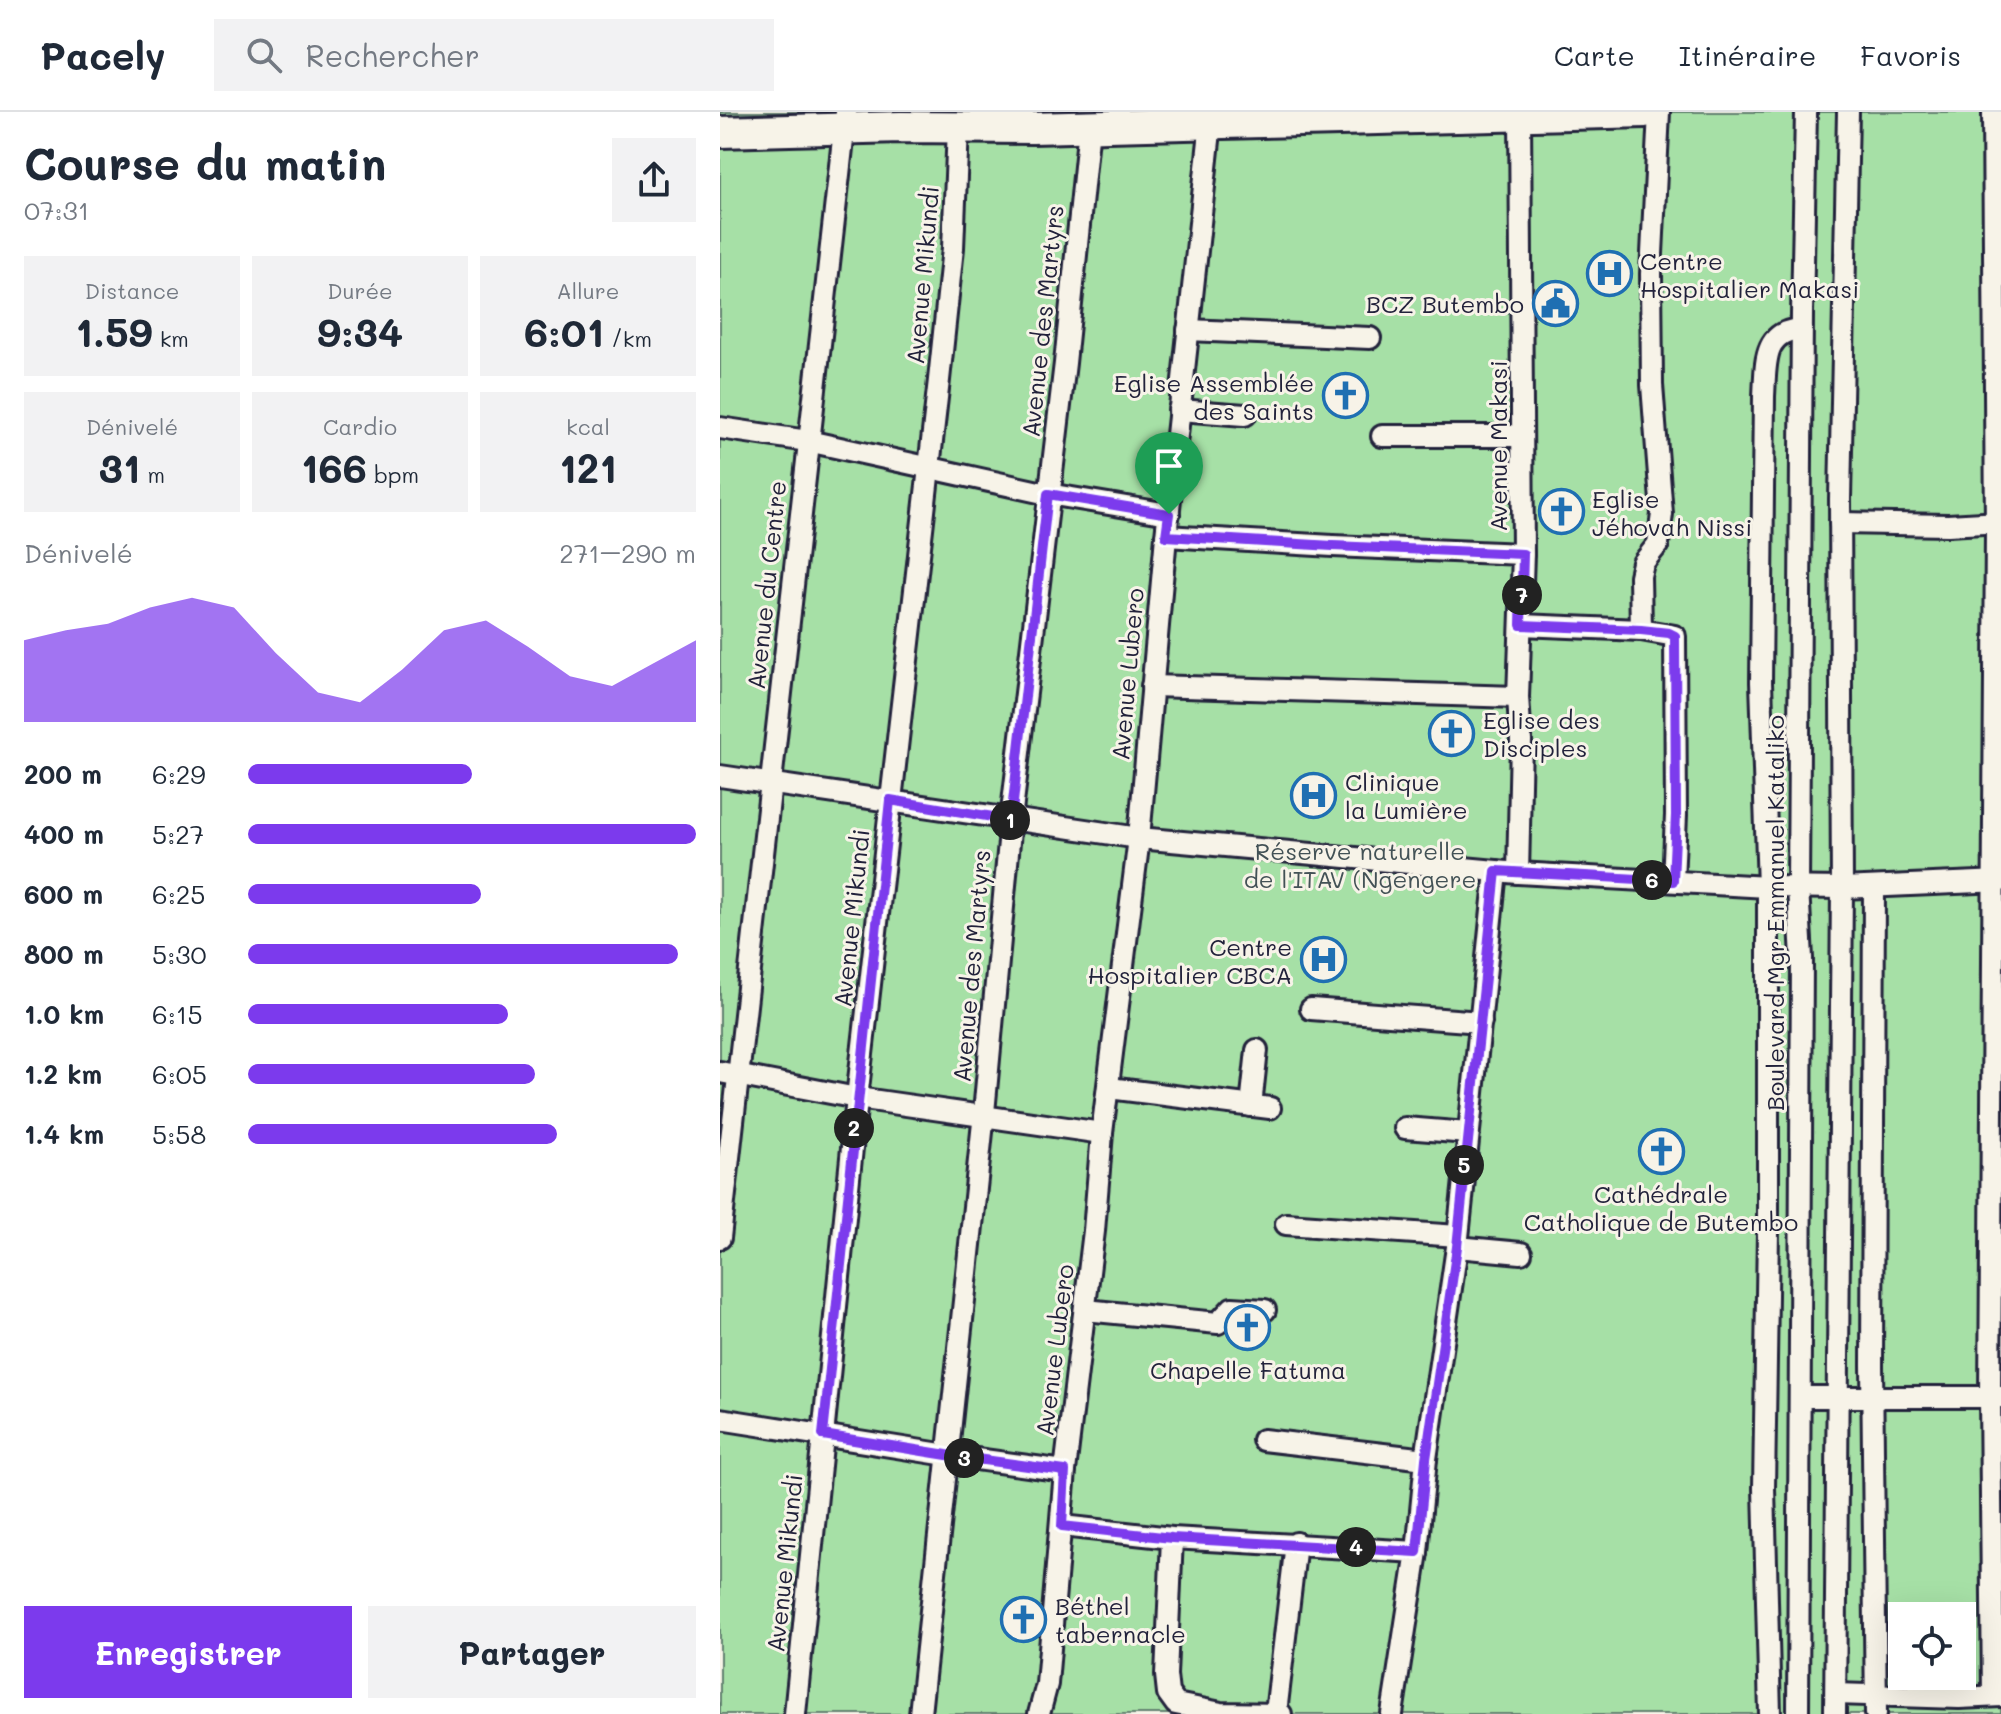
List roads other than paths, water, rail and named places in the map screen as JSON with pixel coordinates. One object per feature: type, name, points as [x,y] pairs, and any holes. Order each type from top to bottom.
[{"type":"highway","points":[[720,132],[845,121],[958,128],[1089,127],[1645,112]]},
{"type":"street","points":[[1641,630],[1640,576],[1643,563],[1658,544],[1662,514],[1652,385],[1651,274],[1659,112]]},
{"type":"street","name":"Boulevard Mgr Emmanuel Kataliko","points":[[1798,1714],[1801,997],[1798,887],[1801,329],[1806,112]]},
{"type":"street","points":[[1848,112],[1840,523],[1842,888],[1835,1704],[1876,1705],[1997,1696],[1999,522],[1993,112]]},
{"type":"street","name":"Avenue Makasi","points":[[1518,873],[1521,741],[1518,697],[1523,554],[1520,113]]},
{"type":"street","name":"Avenue du Centre","points":[[720,1238],[729,1074],[770,783],[845,121]]},
{"type":"street","name":"Avenue Lubero","points":[[1039,1714],[1047,1684],[1065,1471],[1102,1133],[1139,838],[1166,536],[1211,122]]},
{"type":"street","name":"Avenue des Martyrs","points":[[920,1714],[1011,820],[1065,363],[1089,127]]},
{"type":"street","name":"Avenue Mikundi","points":[[795,1714],[857,1098],[953,248],[958,128]]},
{"type":"street","points":[[1770,1714],[1764,1488],[1768,887],[1761,682],[1764,396],[1767,357],[1778,334],[1801,329]]},
{"type":"street","points":[[1188,330],[1370,338]]},
{"type":"street","points":[[1179,410],[1245,415]]},
{"type":"street","points":[[720,428],[808,441],[1048,494],[1169,514]]},
{"type":"street","points":[[1382,436],[1522,436]]},
{"type":"street","points":[[1840,523],[1948,525],[1999,522]]},
{"type":"street","points":[[1166,536],[1523,554]]},
{"type":"street","points":[[1521,625],[1641,630],[1675,636],[1673,881]]},
{"type":"street","points":[[1152,686],[1518,697]]},
{"type":"street","points":[[720,776],[1139,838],[1518,873],[1768,887],[1842,888],[1998,882]]},
{"type":"street","points":[[1392,1714],[1417,1552],[1426,1459],[1457,1242],[1496,871]]},
{"type":"street","points":[[1874,887],[1872,1397],[1876,1705]]},
{"type":"street","points":[[1767,1003],[1801,997]]},
{"type":"street","points":[[1311,1009],[1481,1022]]},
{"type":"street","points":[[1109,1088],[1261,1107],[1257,1050]]},
{"type":"street","points":[[729,1074],[857,1098],[1102,1133]]},
{"type":"street","points":[[1405,1128],[1468,1133]]},
{"type":"street","points":[[1286,1224],[1457,1242],[1521,1253]]},
{"type":"street","points":[[1085,1310],[1218,1323],[1232,1308],[1265,1310]]},
{"type":"street","points":[[1801,1397],[1996,1397]]},
{"type":"street","points":[[720,1419],[1065,1471]]},
{"type":"street","points":[[1263,1440],[1426,1459]]},
{"type":"street","points":[[1062,1526],[1172,1538],[1417,1552]]},
{"type":"street","points":[[1172,1538],[1166,1675],[1168,1693],[1176,1704],[1221,1713],[1278,1714],[1296,1543]]},
{"type":"place","name":"Centre Hospitalier Makasi","points":[[1609,274]]},
{"type":"place","name":"BCZ Butembo","points":[[1555,303]]},
{"type":"place","name":"Eglise Assemblée des Saints","points":[[1345,396]]},
{"type":"place","name":"Eglise Jéhovah Nissi","points":[[1561,512]]},
{"type":"place","name":"Eglise des Disciples","points":[[1452,733]]},
{"type":"place","name":"Clinique la Lumière","points":[[1314,795]]},
{"type":"place","name":"Centre Hospitalier CBCA","points":[[1323,960]]},
{"type":"place","name":"Cathédrale Catholique de Butembo","points":[[1661,1151]]},
{"type":"place","name":"Chapelle Fatuma","points":[[1248,1327]]},
{"type":"place","name":"Béthel tabernacle","points":[[1024,1619]]},
{"type":"park label","name":"Réserve naturelle de l'ITAV (Ngengere","points":[[1360,864]]}]
